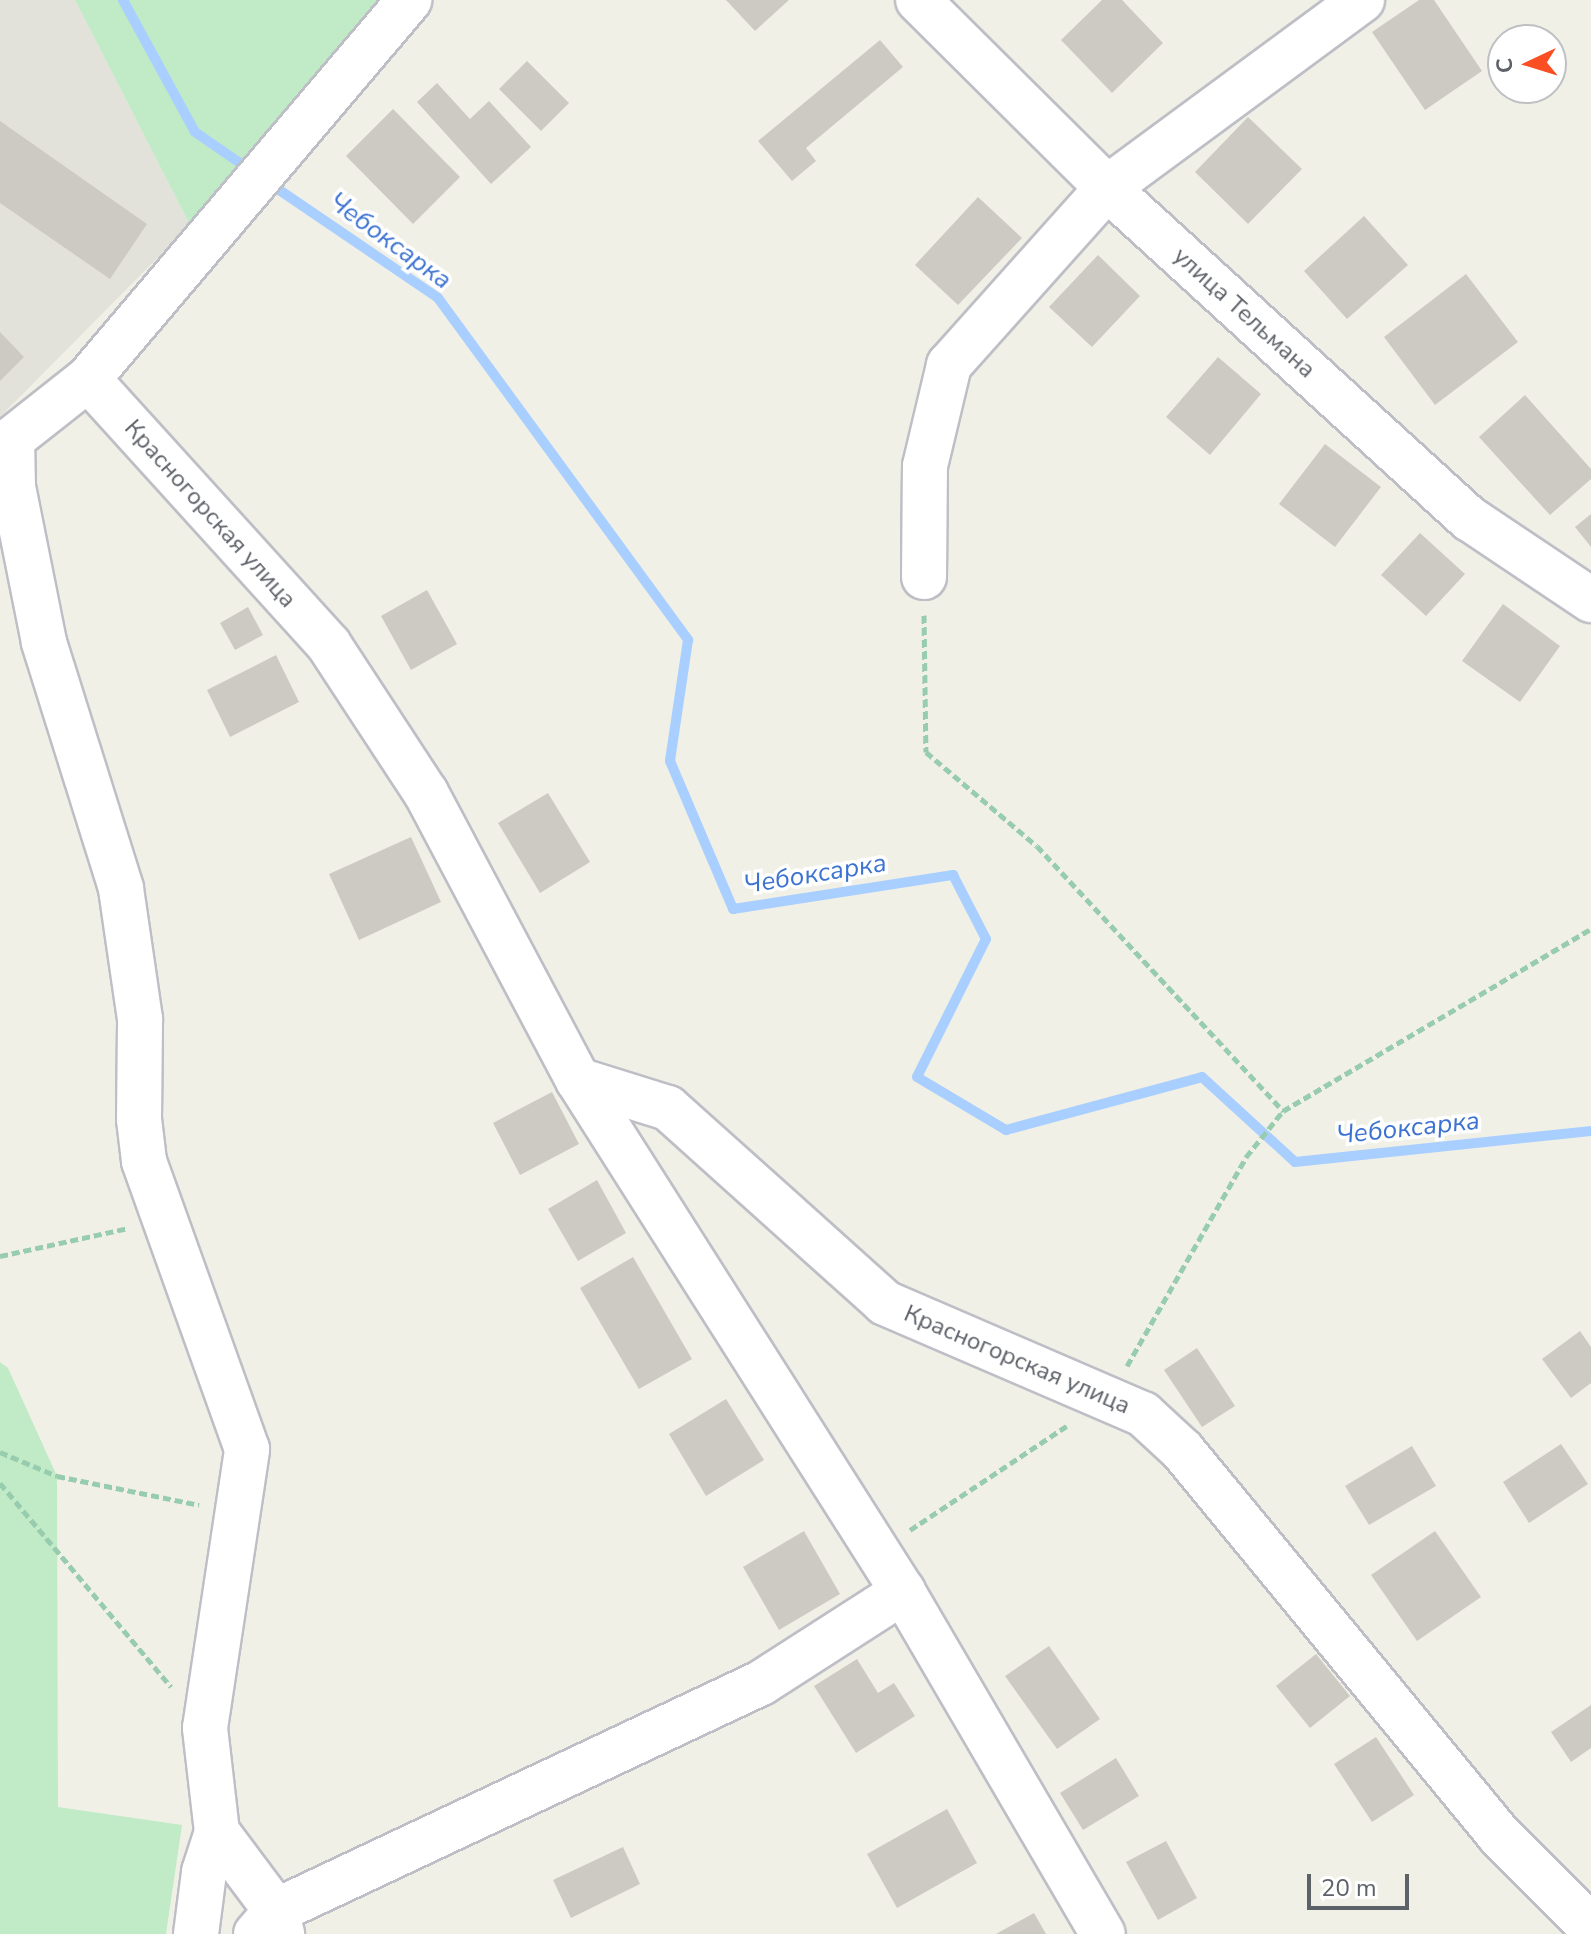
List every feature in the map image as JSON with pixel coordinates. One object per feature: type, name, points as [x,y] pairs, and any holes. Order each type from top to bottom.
[{"type":"street","points":[[409,0],[88,379],[6,440],[44,642],[121,888],[140,1019],[139,1119],[144,1161],[247,1449],[205,1728],[217,1832],[271,1926],[761,1683],[903,1592]]},
{"type":"street","name":"улица Тельмана","points":[[918,0],[1107,188],[1470,519],[1591,600]]},
{"type":"street","points":[[924,577],[925,466],[949,365],[1107,188],[1362,0]]},
{"type":"street","name":"Красногорская улица","points":[[88,379],[329,645],[426,793],[578,1080],[903,1592],[1103,1934]]},
{"type":"street","name":"Красногорская улица","points":[[578,1080],[668,1108],[885,1303],[1143,1414],[1182,1450],[1500,1836],[1591,1927]]},
{"type":"street","points":[[196,1934],[204,1872],[217,1832]]},
{"type":"path","points":[[924,577],[926,752],[1037,846],[1283,1111]]},
{"type":"path","points":[[1246,1157],[1283,1111],[1591,929]]},
{"type":"path","points":[[0,1256],[163,1220]]},
{"type":"path","points":[[0,1452],[57,1476],[206,1506]]},
{"type":"path","points":[[0,1483],[205,1728]]},
{"type":"shaded area","points":[[0,0],[75,0],[190,225],[0,417]]},
{"type":"green space","points":[[75,0],[409,0],[190,225]]},
{"type":"green space","points":[[0,1362],[8,1368],[57,1476],[58,1807],[182,1825],[166,1934],[0,1934]]},
{"type":"building","points":[[726,0],[789,0],[755,31]]},
{"type":"building","points":[[1102,0],[1122,0],[1163,43],[1112,93],[1061,40]]},
{"type":"building","points":[[1419,0],[1434,0],[1482,71],[1425,110],[1372,32]]},
{"type":"building","points":[[880,40],[903,67],[806,148],[816,161],[792,181],[758,141]]},
{"type":"building","points":[[527,61],[569,103],[541,131],[499,89]]},
{"type":"building","points":[[437,83],[470,119],[489,101],[531,147],[491,184],[417,102]]},
{"type":"building","points":[[393,109],[460,177],[413,224],[346,156]]},
{"type":"building","points":[[1248,117],[1302,169],[1248,224],[1195,172]]},
{"type":"building","points":[[0,121],[147,224],[110,279],[0,203]]},
{"type":"building","points":[[978,197],[1022,238],[958,305],[915,265]]},
{"type":"building","points":[[1364,216],[1408,265],[1347,319],[1304,271]]},
{"type":"building","points":[[1098,255],[1140,296],[1092,347],[1049,307]]},
{"type":"building","points":[[1466,274],[1518,342],[1435,405],[1384,337]]},
{"type":"building","points":[[0,332],[24,357],[0,381]]},
{"type":"building","points":[[1218,357],[1261,394],[1210,455],[1166,417]]},
{"type":"building","points":[[1525,395],[1591,469],[1591,479],[1550,515],[1479,437]]},
{"type":"building","points":[[1325,444],[1381,487],[1335,547],[1279,504]]},
{"type":"building","points":[[1591,514],[1591,547],[1575,527]]},
{"type":"building","points":[[1420,533],[1465,574],[1426,616],[1381,575]]},
{"type":"building","points":[[427,590],[457,644],[411,670],[381,616]]},
{"type":"building","points":[[1503,604],[1560,646],[1520,702],[1462,661]]},
{"type":"building","points":[[248,607],[263,635],[235,650],[220,623]]},
{"type":"building","points":[[276,655],[299,702],[230,737],[207,690]]},
{"type":"building","points":[[548,793],[590,862],[540,893],[498,823]]},
{"type":"building","points":[[411,837],[441,902],[359,940],[329,874]]},
{"type":"building","points":[[552,1092],[579,1144],[520,1175],[493,1123]]},
{"type":"building","points":[[597,1180],[626,1233],[578,1261],[548,1209]]},
{"type":"building","points":[[633,1257],[692,1359],[639,1389],[580,1288]]},
{"type":"building","points":[[1580,1331],[1591,1347],[1591,1383],[1571,1398],[1542,1359]]},
{"type":"building","points":[[1197,1348],[1235,1406],[1202,1427],[1164,1370]]},
{"type":"building","points":[[726,1399],[764,1460],[706,1496],[669,1434]]},
{"type":"building","points":[[1561,1444],[1588,1484],[1529,1523],[1503,1482]]},
{"type":"building","points":[[1412,1446],[1436,1486],[1369,1525],[1345,1486]]},
{"type":"building","points":[[804,1531],[840,1594],[779,1630],[743,1567]]},
{"type":"building","points":[[1435,1531],[1481,1597],[1417,1641],[1371,1575]]},
{"type":"building","points":[[1049,1646],[1100,1719],[1057,1749],[1005,1676]]},
{"type":"building","points":[[1316,1654],[1350,1696],[1310,1728],[1276,1686]]},
{"type":"building","points":[[857,1659],[878,1693],[894,1683],[915,1716],[856,1753],[814,1686]]},
{"type":"building","points":[[1591,1705],[1591,1748],[1571,1762],[1551,1732]]},
{"type":"building","points":[[1376,1737],[1414,1795],[1372,1822],[1334,1764]]},
{"type":"building","points":[[1116,1758],[1139,1796],[1083,1830],[1060,1793]]},
{"type":"building","points":[[947,1809],[977,1863],[897,1908],[867,1854]]},
{"type":"building","points":[[1166,1841],[1197,1898],[1158,1920],[1126,1862]]},
{"type":"building","points":[[623,1847],[640,1884],[571,1918],[553,1880]]},
{"type":"building","points":[[1034,1913],[1046,1934],[996,1934]]},
{"type":"waterway","name":"Чебоксарка","points":[[123,0],[195,132],[253,172]]},
{"type":"waterway","name":"Чебоксарка","points":[[269,183],[438,298],[688,640],[670,761],[733,909],[953,875],[986,939],[917,1077],[1006,1130],[1202,1077],[1295,1162],[1591,1131]]}]
